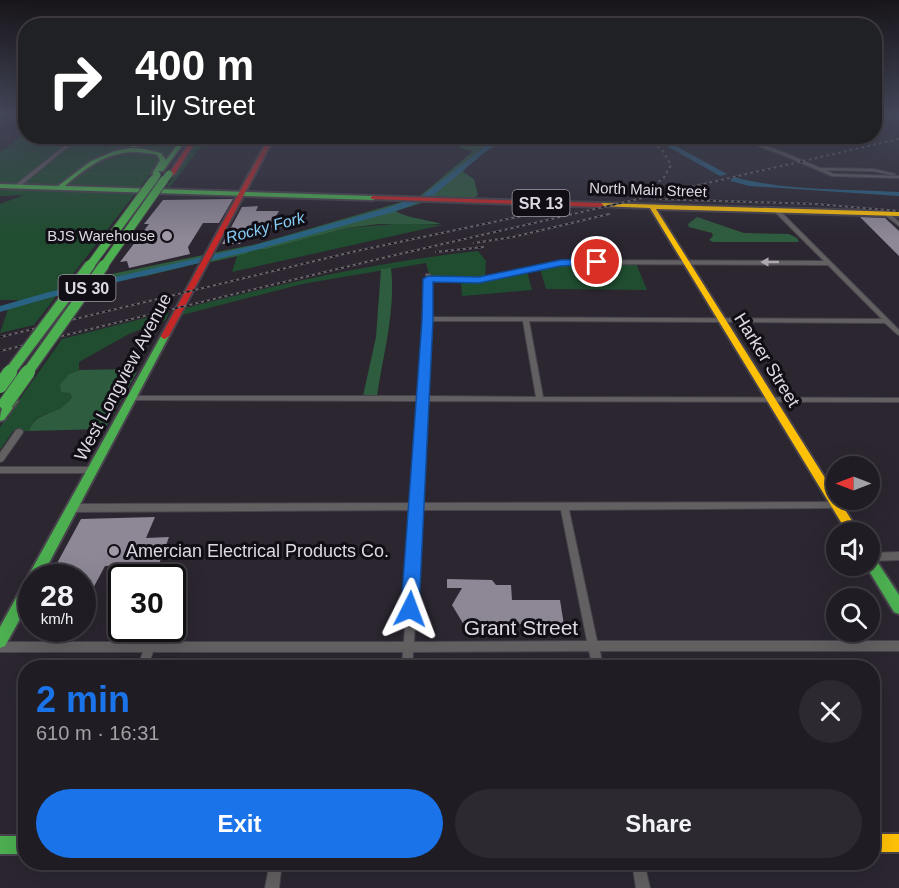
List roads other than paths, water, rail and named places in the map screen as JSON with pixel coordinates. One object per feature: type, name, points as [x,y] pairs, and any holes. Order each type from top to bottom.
[{"type":"main road","points":[[56,188],[92,158],[100,155]]},
{"type":"main road","points":[[56,188],[91,161],[105,155]]},
{"type":"main road","points":[[0,378],[163,174],[162,158],[159,155]]},
{"type":"main road","name":"US 30","points":[[6,405],[175,155]]},
{"type":"main road","name":"US 30","points":[[0,386],[179,155]]},
{"type":"main road","name":"West Longview Avenue","points":[[42,564],[263,155]]},
{"type":"main road","points":[[81,169],[79,176],[85,181],[133,190]]},
{"type":"main road","name":"North Main Street","points":[[0,186],[776,210],[896,216]]},
{"type":"main road","name":"Harker Street","points":[[652,207],[826,489]]},
{"type":"main road","points":[[0,417],[6,405]]},
{"type":"main road","points":[[880,576],[899,608]]},
{"type":"main road","points":[[0,641],[18,608]]},
{"type":"main road","points":[[880,843],[899,843]]},
{"type":"main road","points":[[0,845],[18,845]]},
{"type":"street","points":[[16,187],[56,155]]},
{"type":"street","points":[[788,155],[836,176],[899,176]]},
{"type":"street","points":[[818,169],[878,170],[899,176]]},
{"type":"street","points":[[776,210],[899,333]]},
{"type":"street","points":[[407,660],[428,320],[428,277],[483,279],[565,262],[828,262]]},
{"type":"street","points":[[428,320],[887,321]]},
{"type":"street","points":[[526,320],[540,399]]},
{"type":"street","points":[[131,398],[896,400],[899,407]]},
{"type":"street","points":[[0,459],[19,432]]},
{"type":"street","points":[[0,470],[92,470]]},
{"type":"street","points":[[72,508],[826,505]]},
{"type":"street","points":[[564,506],[596,660]]},
{"type":"street","points":[[880,558],[899,556]]},
{"type":"street","name":"Grant Street","points":[[0,647],[899,646]]},
{"type":"street","points":[[145,660],[150,647]]},
{"type":"street","points":[[272,888],[275,870]]},
{"type":"street","points":[[640,870],[643,888]]},
{"type":"waterway","name":"Rocky Fork","points":[[0,309],[49,295],[253,248],[390,210],[426,197],[477,155]]},
{"type":"waterway","points":[[688,155],[723,174]]},
{"type":"waterway","points":[[734,179],[749,184],[780,187],[899,194]]},
{"type":"railway","points":[[640,192],[663,179],[671,165],[666,155]]},
{"type":"railway","points":[[0,351],[391,256],[828,155]]},
{"type":"railway","points":[[656,199],[816,204],[899,211]]},
{"type":"railway","points":[[0,337],[352,252],[564,207]]},
{"type":"railway","points":[[474,243],[513,237],[609,214]]},
{"type":"railway","points":[[436,252],[483,247]]},
{"type":"place","name":"BJS Warehouse","points":[[167,236]]},
{"type":"place","name":"Amercian Electrical Products Co.","points":[[114,551]]}]
